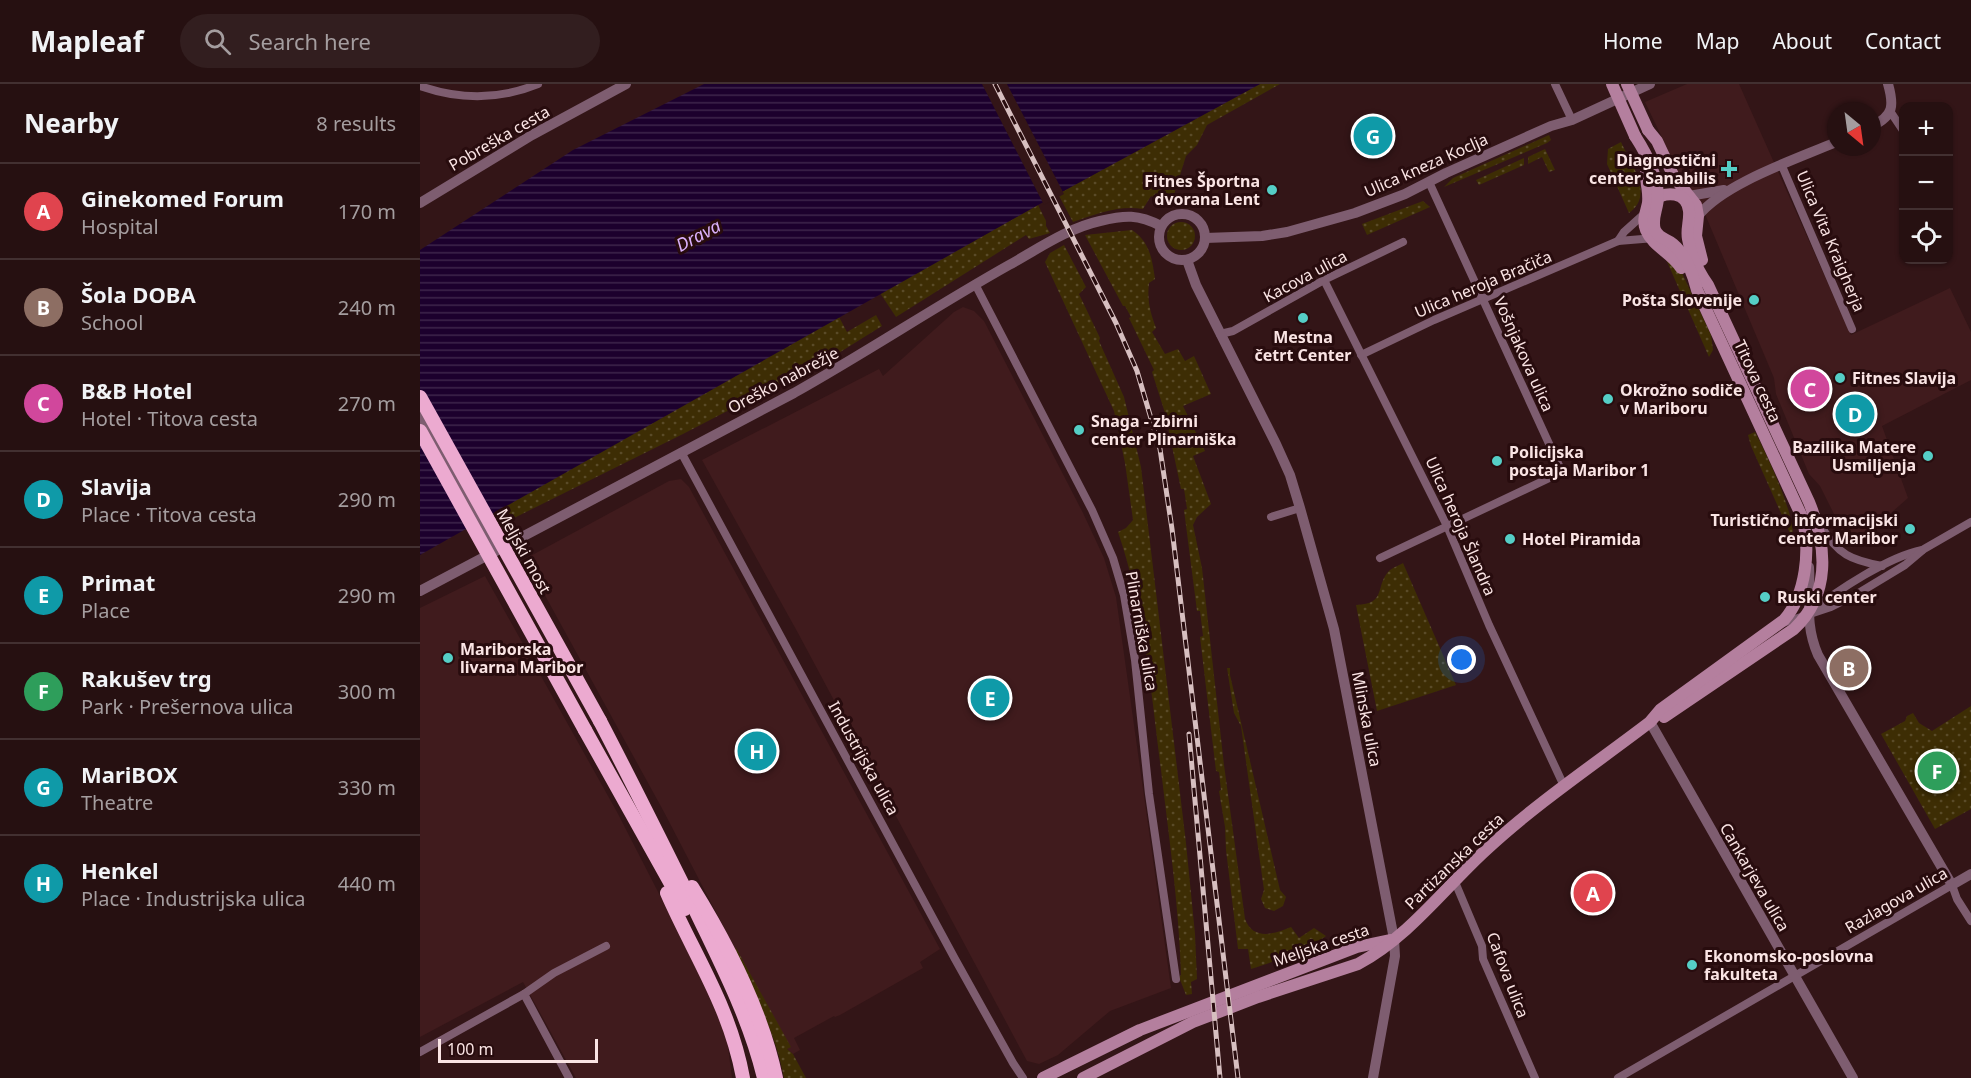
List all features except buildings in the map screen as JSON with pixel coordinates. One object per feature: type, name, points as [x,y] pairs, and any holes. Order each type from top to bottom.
[{"type":"highway","name":"Meljski most","points":[[420,397],[600,721],[652,821]]},
{"type":"highway","name":"Meljski most","points":[[420,431],[639,828]]},
{"type":"highway","points":[[652,821],[743,1010],[764,1078]]},
{"type":"highway","points":[[652,821],[701,901],[740,976],[763,1033],[776,1078]]},
{"type":"highway","points":[[639,828],[676,914],[715,988],[735,1044],[742,1078]]},
{"type":"highway","points":[[639,828],[712,959],[736,1012],[751,1055],[756,1078]]},
{"type":"main road","points":[[1612,84],[1650,164],[1658,197],[1654,228],[1678,262],[1703,287]]},
{"type":"main road","points":[[1627,84],[1688,206],[1688,238],[1703,287],[1792,465],[1816,519],[1822,543],[1822,580],[1817,598],[1808,614]]},
{"type":"main road","points":[[1635,136],[1648,189],[1646,231],[1663,243],[1688,238],[1697,222]]},
{"type":"main road","points":[[1646,210],[1658,197],[1682,195],[1696,205],[1696,236],[1703,287]]},
{"type":"main road","name":"Titova cesta","points":[[1703,287],[1798,504],[1805,528],[1807,554],[1794,605],[1788,616],[1778,626]]},
{"type":"main road","name":"Partizanska cesta","points":[[1650,722],[1673,711],[1777,643],[1808,614]]},
{"type":"main road","name":"Partizanska cesta","points":[[1394,939],[1423,916],[1494,843],[1564,786],[1650,722],[1661,710],[1778,626]]},
{"type":"main road","name":"Meljska cesta","points":[[1043,1078],[1140,1030],[1357,947],[1394,939]]},
{"type":"main road","name":"Meljska cesta","points":[[1083,1078],[1193,1022],[1359,964],[1394,939]]},
{"type":"street","points":[[420,86],[482,98],[500,96],[538,84]]},
{"type":"street","name":"Pobreška cesta","points":[[420,203],[532,135],[626,84]]},
{"type":"street","points":[[1555,84],[1572,120]]},
{"type":"street","name":"Ulica kneza Koclja","points":[[1205,238],[1262,236],[1318,225],[1385,202],[1551,126],[1572,120],[1650,84]]},
{"type":"street","points":[[1881,122],[1890,111],[1892,102],[1888,84]]},
{"type":"street","points":[[1890,111],[1899,124]]},
{"type":"street","points":[[1697,222],[1707,206],[1733,188],[1827,146]]},
{"type":"street","name":"Ulica Vita Kraigherja","points":[[1782,166],[1852,329]]},
{"type":"street","name":"Vošnjakova ulica","points":[[1429,182],[1562,472],[1447,526]]},
{"type":"street","points":[[1682,195],[1733,188]]},
{"type":"street","name":"Ulica heroja Bračiča","points":[[1618,241],[1646,210]]},
{"type":"street","points":[[1174,215],[1188,215],[1201,224],[1205,238],[1198,254],[1187,260],[1176,260],[1163,251],[1158,236],[1161,226],[1167,219],[1174,215]]},
{"type":"street","name":"Oreško nabrežje","points":[[420,591],[830,373],[975,284],[1051,242],[1098,221],[1124,217],[1145,218],[1161,226]]},
{"type":"street","name":"Ulica heroja Bračiča","points":[[1361,355],[1434,320],[1618,241],[1663,243]]},
{"type":"street","name":"Kacova ulica","points":[[1220,334],[1233,331],[1324,280],[1403,242]]},
{"type":"street","name":"Mlinska ulica","points":[[1187,260],[1196,285],[1290,475],[1334,629],[1394,939]]},
{"type":"street","name":"Ulica heroja Šlandra","points":[[1324,280],[1447,526],[1489,625],[1564,786]]},
{"type":"street","name":"Plinarniška ulica","points":[[975,284],[1092,510],[1116,567],[1124,595],[1134,660],[1149,794],[1176,979]]},
{"type":"street","name":"Meljski most","points":[[420,416],[496,551]]},
{"type":"street","name":"Industrijska ulica","points":[[681,452],[954,959],[1023,1078]]},
{"type":"street","points":[[1270,517],[1300,508]]},
{"type":"street","points":[[1816,519],[1840,552],[1861,562],[1882,566]]},
{"type":"street","name":"Partizanska cesta","points":[[1778,626],[1831,607],[1857,594],[1905,565],[1924,549],[1971,522]]},
{"type":"street","points":[[1380,558],[1447,526]]},
{"type":"street","name":"Partizanska cesta","points":[[1808,614],[1833,595],[1882,566],[1905,554],[1924,549]]},
{"type":"street","name":"Titova cesta","points":[[1807,554],[1810,569],[1808,614],[1811,639],[1818,655],[1952,885]]},
{"type":"street","name":"Cankarjeva ulica","points":[[1650,722],[1853,1078]]},
{"type":"street","name":"Razlagova ulica","points":[[1618,1078],[1971,874]]},
{"type":"street","name":"Cafova ulica","points":[[1455,882],[1534,1078]]},
{"type":"street","points":[[1952,885],[1957,899],[1971,921]]},
{"type":"street","points":[[1373,1078],[1395,956],[1394,939]]},
{"type":"street","points":[[420,1052],[524,994],[554,973],[606,946]]},
{"type":"street","points":[[524,994],[569,1078]]},
{"type":"shaded area","points":[[1260,84],[1280,84],[1207,125],[1197,145],[1186,156],[1172,201],[1169,203],[1151,196],[1143,209],[1116,209],[1073,222],[1058,194]]},
{"type":"shaded area","points":[[1687,84],[1739,84],[1851,335],[1950,288],[1971,332],[1971,380],[1882,426],[1908,498],[1851,548],[1820,486],[1809,474],[1776,394],[1774,378],[1697,195],[1680,186],[1667,157],[1669,152],[1645,102]]},
{"type":"shaded area","points":[[1549,135],[1551,140],[1547,143],[1444,187],[1453,178]]},
{"type":"shaded area","points":[[1621,142],[1635,169],[1641,188],[1637,206],[1629,213],[1607,164],[1608,149]]},
{"type":"shaded area","points":[[1545,149],[1555,170],[1549,172],[1542,157],[1528,164],[1528,157]]},
{"type":"shaded area","points":[[1524,158],[1524,165],[1479,185],[1476,180]]},
{"type":"shaded area","points":[[1423,201],[1430,207],[1367,235],[1362,224]]},
{"type":"shaded area","points":[[1038,205],[1050,233],[1029,239],[1026,235],[896,317],[880,293]]},
{"type":"shaded area","points":[[1181,222],[1191,226],[1195,236],[1191,246],[1181,250],[1171,246],[1167,236],[1171,226]]},
{"type":"shaded area","points":[[1132,230],[1143,240],[1153,265],[1155,279],[1149,283],[1148,295],[1156,328],[1152,332],[1165,354],[1178,349],[1185,361],[1194,356],[1211,394],[1183,406],[1205,451],[1193,456],[1211,504],[1197,517],[1193,525],[1202,568],[1224,765],[1245,919],[1253,931],[1259,933],[1278,932],[1291,927],[1299,938],[1314,928],[1326,936],[1301,951],[1251,969],[1248,949],[1238,949],[1219,791],[1221,790],[1219,772],[1216,771],[1200,637],[1203,636],[1200,611],[1197,611],[1184,510],[1187,509],[1184,489],[1181,489],[1165,413],[1152,372],[1154,370],[1129,318],[1131,317],[1085,235]]},
{"type":"shaded area","points":[[1064,245],[1086,287],[1079,294],[1124,397],[1141,467],[1195,934],[1197,979],[1191,982],[1192,994],[1186,995],[1179,977],[1181,975],[1176,898],[1150,680],[1134,590],[1118,532],[1126,528],[1133,520],[1125,463],[1114,411],[1045,262],[1050,253]]},
{"type":"shaded area","points":[[1665,257],[1682,273],[1711,335],[1713,350],[1709,357]]},
{"type":"shaded area","points":[[963,307],[974,311],[984,321],[1083,513],[1104,558],[1116,597],[1171,988],[1110,1011],[1058,1055],[1039,1064],[1027,1061],[798,633],[702,460],[879,369],[883,376],[954,312]]},
{"type":"shaded area","points":[[876,315],[882,326],[837,354],[683,434],[506,522],[499,509],[839,317],[847,332]]},
{"type":"shaded area","points":[[1755,432],[1786,502],[1793,529],[1792,538],[1751,446],[1748,435]]},
{"type":"shaded area","points":[[681,479],[689,487],[940,949],[920,962],[923,968],[794,1038],[800,1050],[793,1054],[787,1049],[664,812],[525,559],[669,481]]},
{"type":"shaded area","points":[[1403,563],[1456,685],[1377,711],[1356,605],[1373,601],[1379,593],[1385,576],[1390,570]]},
{"type":"shaded area","points":[[485,576],[617,812],[712,997],[726,1032],[732,1078],[576,1078],[523,982],[420,1037],[420,608]]},
{"type":"shaded area","points":[[1227,668],[1230,668],[1280,890],[1286,897],[1283,906],[1274,911],[1265,908],[1261,899],[1264,890],[1241,726],[1234,713]]},
{"type":"shaded area","points":[[1971,706],[1971,809],[1935,829],[1881,734],[1905,721],[1907,716],[1913,713],[1919,723],[1932,731]]},
{"type":"shaded area","points":[[736,948],[791,1047],[787,1049],[793,1054],[806,1078],[784,1078],[770,1029],[732,950]]},
{"type":"water","name":"Drava","points":[[704,84],[1260,84],[1038,205],[420,555],[420,250],[573,150]]},
{"type":"pier","points":[[982,84],[1007,84],[1064,194],[1044,205]]},
{"type":"railway","points":[[995,84],[1116,323],[1137,371],[1160,449],[1172,529],[1238,1078]]},
{"type":"railway","points":[[1189,734],[1220,1078]]},
{"type":"place","name":"MariBOX","points":[[1373,136]]},
{"type":"place","name":"Diagnostični center Sanabilis","points":[[1729,169]]},
{"type":"place","name":"Fitnes Športna dvorana Lent","points":[[1272,190]]},
{"type":"place","name":"Pošta Slovenije","points":[[1754,300]]},
{"type":"place","name":"Mestna četrt Center","points":[[1303,318]]},
{"type":"place","name":"Fitnes Slavija","points":[[1840,378]]},
{"type":"place","name":"B&B Hotel","points":[[1810,389]]},
{"type":"place","name":"Okrožno sodiče v Mariboru","points":[[1608,399]]},
{"type":"place","name":"Slavija","points":[[1855,414]]},
{"type":"place","name":"Snaga - zbirni center Plinarniška","points":[[1079,430]]},
{"type":"place","name":"Bazilika Matere Usmiljenja","points":[[1928,456]]},
{"type":"place","name":"Policijska postaja Maribor 1","points":[[1497,461]]},
{"type":"place","name":"Turistično informacijski center Maribor","points":[[1910,529]]},
{"type":"place","name":"Hotel Piramida","points":[[1510,539]]},
{"type":"place","name":"Ruski center","points":[[1765,597]]},
{"type":"place","name":"Mariborska livarna Maribor","points":[[448,658]]},
{"type":"place","name":"Šola DOBA","points":[[1849,668]]},
{"type":"place","name":"Primat","points":[[990,698]]},
{"type":"place","name":"Henkel","points":[[757,751]]},
{"type":"place","name":"Rakušev trg","points":[[1937,771]]},
{"type":"place","name":"Ginekomed Forum","points":[[1593,893]]},
{"type":"place","name":"Ekonomsko-poslovna fakulteta","points":[[1692,965]]}]
